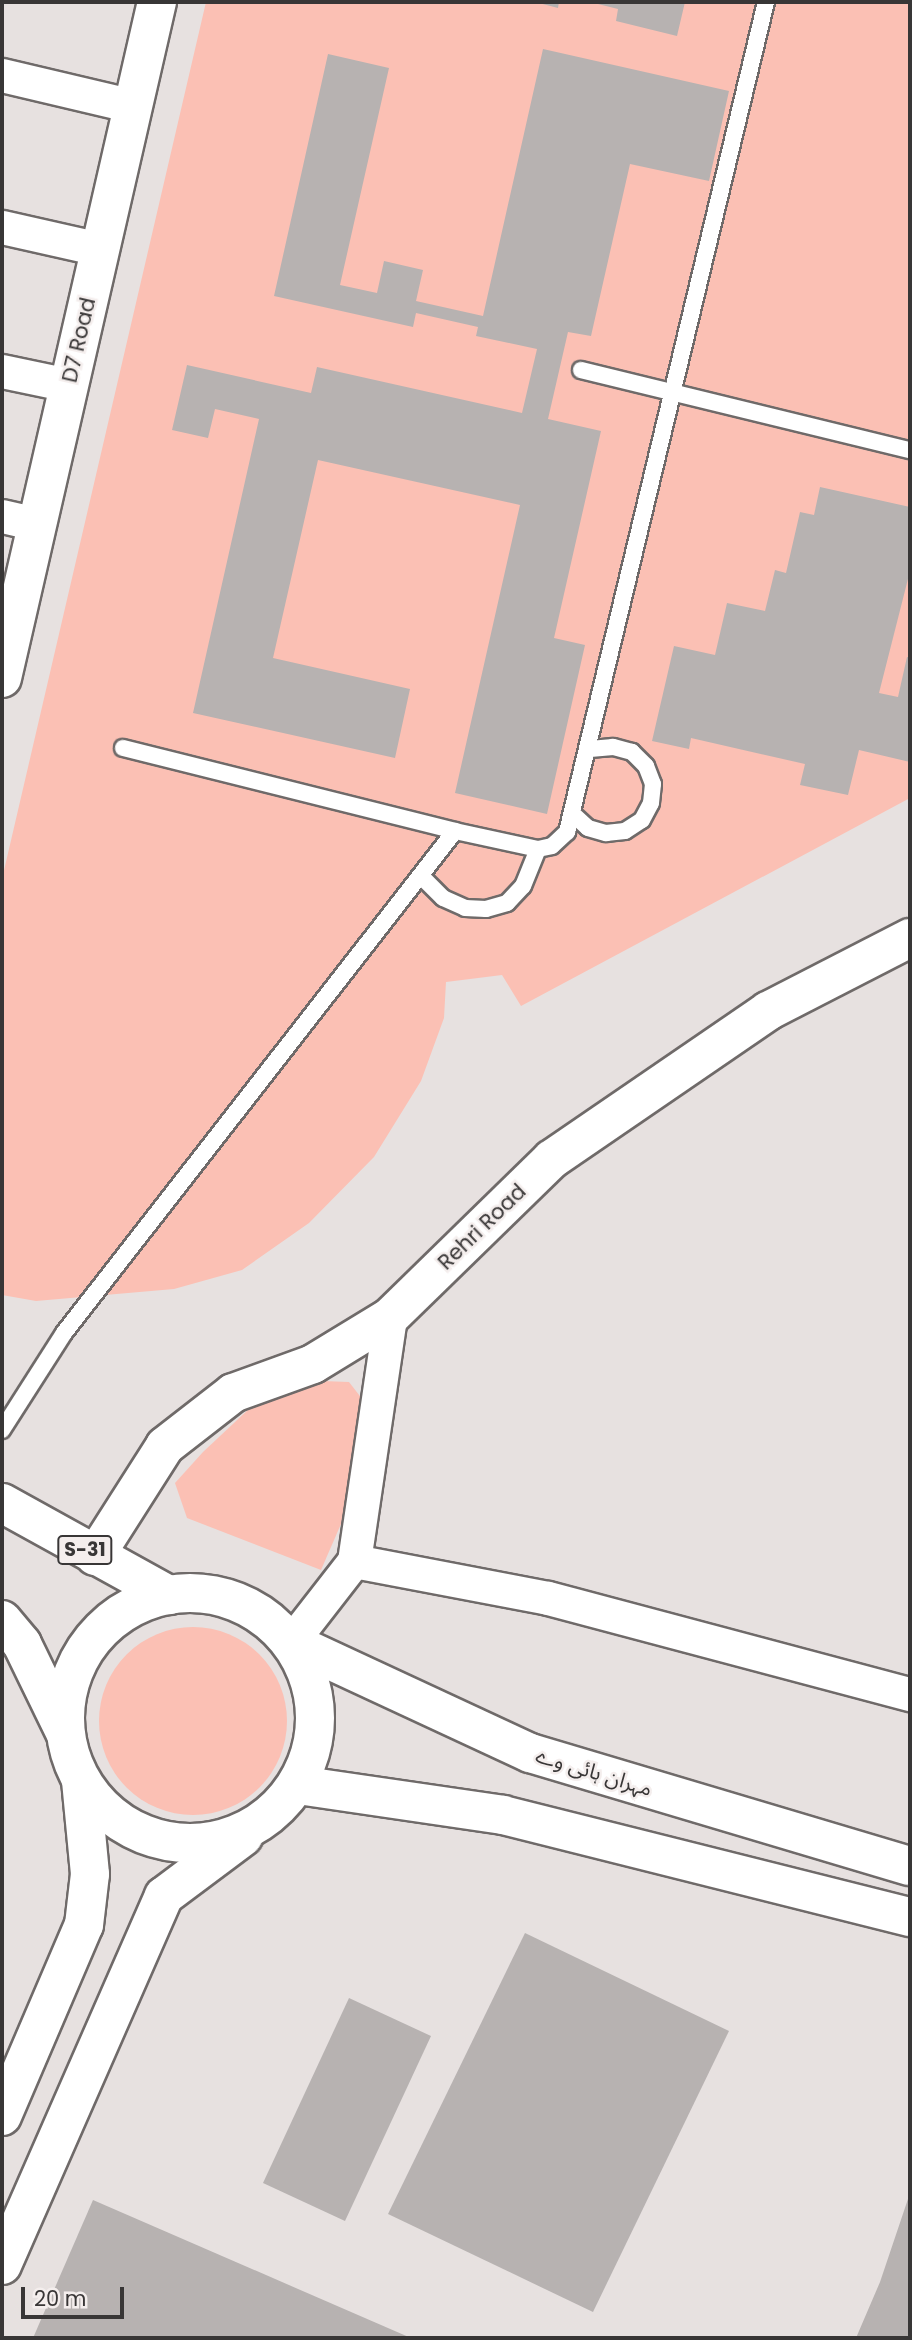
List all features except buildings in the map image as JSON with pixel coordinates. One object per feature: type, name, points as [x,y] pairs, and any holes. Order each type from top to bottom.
[{"type":"main road","name":"D7 Road","points":[[2,672],[20,520],[69,385],[157,2]]},
{"type":"main road","name":"Rehri Road","points":[[95,1556],[165,1446],[233,1393],[313,1364],[390,1317],[552,1159],[768,1011],[910,938]]},
{"type":"main road","name":"S-31","points":[[2,1503],[169,1595]]},
{"type":"main road","points":[[2,2265],[164,1896],[261,1823],[298,1785],[316,1735],[312,1682],[291,1642],[257,1612],[214,1595],[169,1595],[120,1610],[92,1640],[69,1684],[65,1734]]},
{"type":"main road","points":[[2,1620],[22,1644],[65,1734],[81,1780],[90,1874],[83,1925],[2,2116]]},
{"type":"main road","name":"مہران ہائی وے","points":[[291,1642],[530,1753],[910,1866]]},
{"type":"main road","points":[[81,1780],[113,1818],[158,1840],[212,1842],[261,1823]]},
{"type":"main road","points":[[298,1785],[503,1815],[910,1917]]},
{"type":"street","points":[[2,75],[133,106]]},
{"type":"street","points":[[2,227],[100,249]]},
{"type":"street","points":[[2,371],[69,385]]},
{"type":"street","points":[[291,1642],[354,1561],[390,1317]]},
{"type":"street","points":[[354,1561],[548,1598],[910,1695]]},
{"type":"lane","points":[[123,748],[455,831],[538,849],[560,840],[574,815],[766,2]]},
{"type":"lane","points":[[581,370],[910,450]]},
{"type":"lane","points":[[574,815],[588,828],[606,833],[625,831],[642,820],[651,803],[653,783],[646,766],[632,752],[613,747],[590,749]]},
{"type":"lane","points":[[2,1430],[64,1333],[455,831]]},
{"type":"lane","points":[[421,876],[443,898],[466,908],[486,909],[507,903],[523,886],[538,849]]},
{"type":"shaded area","points":[[206,2],[910,2],[910,798],[521,1006],[502,975],[446,982],[444,1018],[421,1081],[374,1157],[309,1223],[242,1270],[174,1289],[36,1301],[2,1295],[2,879]]},
{"type":"shaded area","points":[[322,1381],[349,1382],[363,1400],[358,1453],[341,1524],[321,1570],[187,1518],[175,1483],[203,1452],[251,1407]]},
{"type":"shaded area","points":[[193,1627],[229,1634],[259,1655],[280,1685],[287,1721],[280,1757],[259,1787],[229,1808],[193,1815],[157,1808],[127,1787],[106,1757],[99,1721],[106,1685],[127,1655],[157,1634]]}]
